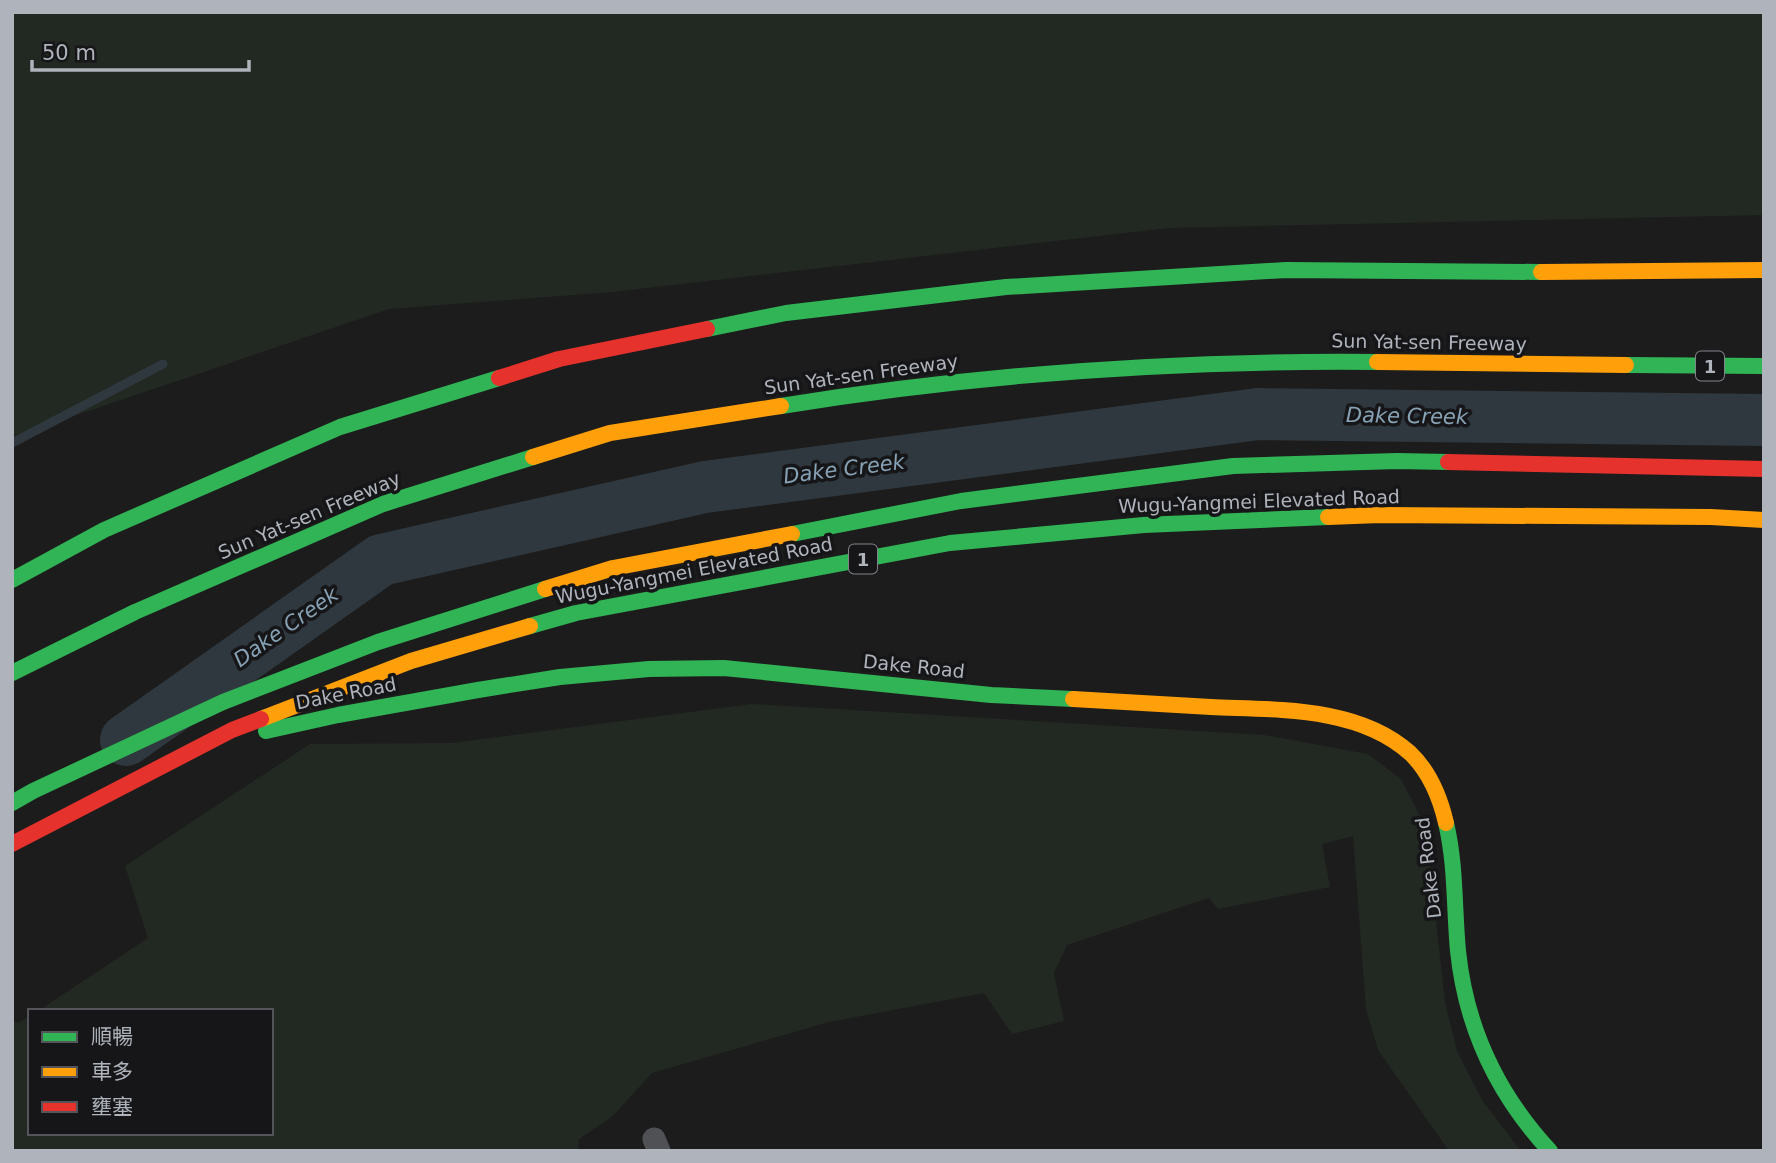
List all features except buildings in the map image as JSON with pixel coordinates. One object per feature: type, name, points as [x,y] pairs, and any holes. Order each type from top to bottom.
[{"type":"main road","points":[[12,580],[104,530],[340,427],[559,359],[786,313],[1006,288],[1286,270],[1764,270]]},
{"type":"main road","name":"Sun Yat-sen Freeway","points":[[12,673],[135,612],[383,504],[610,433],[803,402],[1032,373],[1270,361],[1764,366]]},
{"type":"main road","name":"Wugu-Yangmei Elevated Road","points":[[12,803],[223,702],[378,642],[613,568],[961,501],[1233,466],[1397,461],[1764,469]]},
{"type":"main road","name":"Wugu-Yangmei Elevated Road","points":[[15,852],[232,730],[411,661],[576,613],[950,542],[1144,525],[1380,515],[1711,517],[1764,520]]},
{"type":"main road","name":"Dake Road","points":[[15,852],[230,743],[269,730],[338,715],[560,677],[649,669],[724,668],[991,695],[1304,712],[1352,722],[1393,740],[1422,766],[1441,802],[1449,841],[1458,953],[1466,1007],[1484,1054],[1509,1100],[1550,1151]]},
{"type":"shaded area","points":[[12,12],[1764,12],[1764,215],[1169,228],[612,292],[389,309],[12,437]]},
{"type":"shaded area","points":[[752,704],[1264,735],[1368,754],[1401,779],[1422,820],[1445,1002],[1457,1051],[1482,1100],[1521,1151],[1449,1151],[1378,1050],[1366,1009],[1353,836],[1322,844],[1330,887],[1218,909],[1209,898],[1067,945],[1054,973],[1064,1021],[1012,1034],[984,993],[829,1022],[652,1073],[613,1116],[579,1139],[578,1151],[12,1151],[12,1020],[18,1023],[28,1017],[28,1135],[273,1135],[273,1009],[41,1009],[148,938],[125,866],[310,744],[452,743]]},
{"type":"waterway","points":[[12,443],[163,364]]},
{"type":"waterway","name":"Dake Creek","points":[[126,740],[381,560],[705,487],[1258,414],[1764,420]]},
{"type":"traffic: fast","points":[[707,329],[786,313],[1006,287],[1286,270],[1541,272]]},
{"type":"traffic: fast","points":[[781,406],[929,385],[1078,371],[1227,364],[1377,362]]},
{"type":"traffic: fast","points":[[1626,365],[1764,366]]},
{"type":"traffic: fast","points":[[12,580],[104,530],[340,427],[499,378]]},
{"type":"traffic: fast","points":[[12,673],[135,612],[383,504],[533,457]]},
{"type":"traffic: fast","points":[[792,534],[961,501],[1233,466],[1448,462]]},
{"type":"traffic: fast","points":[[530,626],[576,613],[950,543],[1144,525],[1328,517]]},
{"type":"traffic: fast","points":[[12,803],[223,702],[378,642],[545,589]]},
{"type":"traffic: fast","points":[[266,731],[478,690],[560,677],[649,669],[724,668],[991,695],[1073,699]]},
{"type":"traffic: fast","points":[[1446,823],[1453,871],[1458,951],[1468,1007],[1487,1059],[1500,1083],[1531,1129],[1550,1151]]},
{"type":"traffic: slow","points":[[1541,272],[1764,270]]},
{"type":"traffic: slow","points":[[1377,362],[1626,365]]},
{"type":"traffic: slow","points":[[533,457],[610,433],[781,406]]},
{"type":"traffic: slow","points":[[1328,517],[1711,517],[1764,520]]},
{"type":"traffic: slow","points":[[545,589],[613,568],[792,534]]},
{"type":"traffic: slow","points":[[261,719],[411,661],[530,626]]},
{"type":"traffic: slow","points":[[1073,699],[1289,710],[1366,726],[1389,738],[1417,760],[1433,785],[1446,823]]},
{"type":"traffic: jam","points":[[499,378],[559,359],[707,329]]},
{"type":"traffic: jam","points":[[1448,462],[1764,469]]},
{"type":"traffic: jam","points":[[12,844],[232,730],[261,719]]}]
